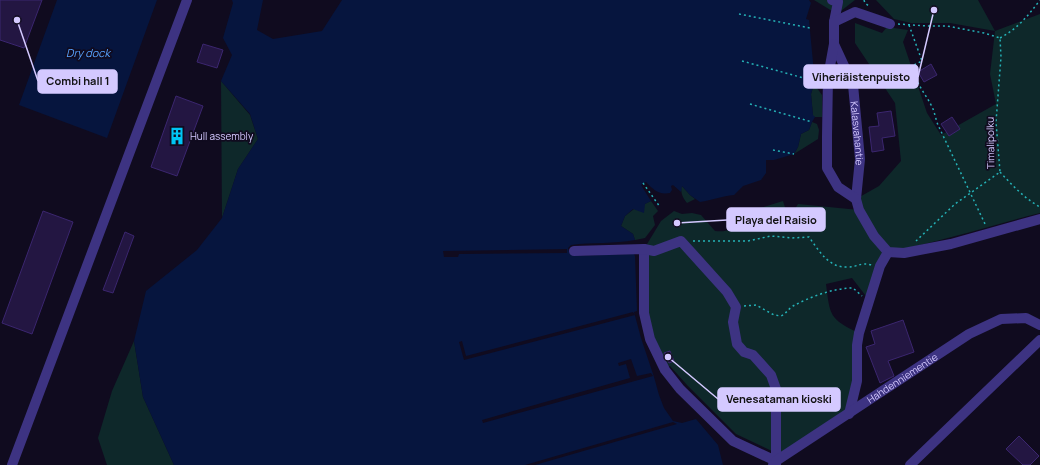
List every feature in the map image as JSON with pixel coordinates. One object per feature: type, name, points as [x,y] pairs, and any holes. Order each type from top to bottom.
[{"type":"street","points":[[12,465],[187,0]]},
{"type":"street","name":"Kalasvahantie","points":[[832,0],[838,2],[834,22],[834,44],[853,85],[860,159],[856,199],[859,210],[874,236],[888,252]]},
{"type":"street","points":[[834,22],[855,12],[890,24]]},
{"type":"street","points":[[834,44],[828,77],[826,136],[827,168],[838,186],[856,199]]},
{"type":"street","points":[[849,414],[857,381],[858,339],[880,266],[888,252],[904,253],[951,244],[1040,219]]},
{"type":"street","points":[[574,251],[644,249],[654,251],[681,241],[727,292],[736,306],[732,322],[738,344],[744,352],[753,356],[772,375],[776,389],[775,464],[733,441],[680,390],[665,370],[650,339],[644,313],[644,249]]},
{"type":"street","name":"Hahdenniementie","points":[[775,464],[969,334],[1002,319],[1026,318],[1040,325]]},
{"type":"street","points":[[910,465],[1040,340]]},
{"type":"path","points":[[864,0],[865,3],[875,11]]},
{"type":"path","points":[[890,24],[947,26],[1000,38],[1011,32],[1025,20],[1040,0]]},
{"type":"path","points":[[739,14],[810,28]]},
{"type":"path","points":[[909,25],[922,61],[914,65],[914,74],[918,84],[933,109],[938,125],[990,233]]},
{"type":"path","name":"Timalipolku","points":[[916,242],[955,204],[1000,172],[996,122],[1001,57],[1000,38]]},
{"type":"path","points":[[742,61],[812,80]]},
{"type":"path","points":[[750,104],[812,122]]},
{"type":"path","points":[[773,150],[794,154]]},
{"type":"path","points":[[1000,172],[1013,187],[1040,207]]},
{"type":"path","points":[[643,184],[660,207]]},
{"type":"path","points":[[681,241],[748,241],[771,236],[792,238],[809,237],[824,258],[837,266],[848,267],[864,263],[880,266]]},
{"type":"path","points":[[736,306],[756,305],[774,315],[781,316],[792,307],[812,297],[843,288],[853,288],[868,302]]},
{"type":"green space","points":[[814,0],[855,0],[837,14]]},
{"type":"green space","points":[[876,0],[978,0],[995,31],[950,23],[911,23],[894,19]]},
{"type":"green space","points":[[1040,14],[1040,213],[945,239],[888,252],[869,300],[852,278],[826,284],[830,309],[836,320],[859,333],[849,414],[776,461],[776,453],[736,434],[670,366],[665,370],[650,339],[644,249],[661,221],[674,211],[682,214],[692,213],[701,215],[715,231],[722,231],[731,229],[738,222],[761,222],[765,227],[789,219],[798,204],[859,210],[856,199],[879,186],[901,161],[895,103],[855,43],[855,23],[882,33],[887,27],[908,30],[903,42],[927,113],[941,135],[996,104],[990,74],[995,31]]},
{"type":"green space","points":[[221,81],[250,115],[258,139],[238,169],[222,218]]},
{"type":"green space","points":[[814,84],[822,95],[822,117],[813,116],[811,94]]},
{"type":"green space","points":[[812,122],[817,124],[819,130],[818,139],[794,154],[798,147],[801,134],[809,130]]},
{"type":"green space","points":[[681,185],[695,199],[687,203],[682,195]]},
{"type":"green space","points":[[651,201],[658,211],[653,216],[655,225],[645,238],[635,240],[633,234],[621,226],[625,216],[634,209]]},
{"type":"green space","points":[[783,201],[788,217],[766,225],[760,208]]},
{"type":"green space","points":[[134,341],[143,397],[174,465],[107,465],[98,438],[112,391]]},
{"type":"water","name":"Dry dock","points":[[57,0],[157,0],[107,138],[19,105]]},
{"type":"water","points":[[232,0],[263,0],[257,30],[273,39],[322,31],[342,0],[809,0],[811,3],[806,19],[809,20],[814,73],[812,80],[814,84],[811,94],[813,115],[815,117],[809,130],[801,134],[798,147],[794,154],[774,160],[766,160],[766,173],[761,180],[743,186],[734,195],[700,202],[690,195],[682,186],[681,192],[673,185],[671,186],[672,190],[670,193],[659,193],[646,182],[641,185],[651,201],[645,204],[644,213],[633,209],[625,216],[621,226],[633,234],[635,240],[571,245],[568,248],[569,252],[573,256],[634,254],[637,311],[634,312],[664,408],[673,421],[682,423],[696,419],[718,445],[723,465],[174,465],[143,397],[134,341],[146,291],[197,250],[222,218],[238,169],[258,139],[250,114],[221,81],[232,55],[223,38],[233,3]]},
{"type":"pier","points":[[567,249],[567,253],[459,254],[458,257],[444,257],[443,251]]},
{"type":"pier","points":[[633,312],[635,315],[464,360],[459,342],[462,341],[466,356]]},
{"type":"pier","points":[[631,359],[637,376],[651,373],[653,376],[483,423],[482,420],[630,378],[626,364],[619,366],[618,363]]},
{"type":"pier","points":[[673,422],[677,424],[535,465],[525,465]]},
{"type":"building","points":[[0,0],[42,0],[24,48],[0,40]]},
{"type":"building","points":[[203,44],[223,50],[217,68],[197,62]]},
{"type":"building","points":[[931,64],[937,75],[924,82],[918,72]]},
{"type":"building","name":"Hull assembly","points":[[176,96],[203,106],[177,176],[151,167]]},
{"type":"building","points":[[891,111],[895,136],[882,138],[884,150],[872,152],[869,127],[879,126],[877,113]]},
{"type":"building","points":[[952,117],[960,129],[949,136],[941,124]]},
{"type":"building","points":[[43,211],[73,222],[32,334],[2,323]]},
{"type":"building","points":[[125,232],[134,236],[113,293],[103,290]]},
{"type":"building","points":[[903,320],[914,352],[888,361],[894,376],[880,383],[866,347],[875,344],[871,331]]},
{"type":"building","points":[[670,351],[674,361],[669,363],[664,353]]},
{"type":"building","points":[[1019,436],[1039,456],[1030,465],[1023,465],[1006,449]]},
{"type":"place","name":"Viheriäistenpuisto","points":[[934,10]]},
{"type":"place","name":"Combi hall 1","points":[[17,20]]},
{"type":"place","name":"Hull assembly","points":[[177,136]]},
{"type":"place","name":"Playa del Raisio","points":[[677,223]]},
{"type":"place","name":"Venesataman kioski","points":[[668,357]]}]
